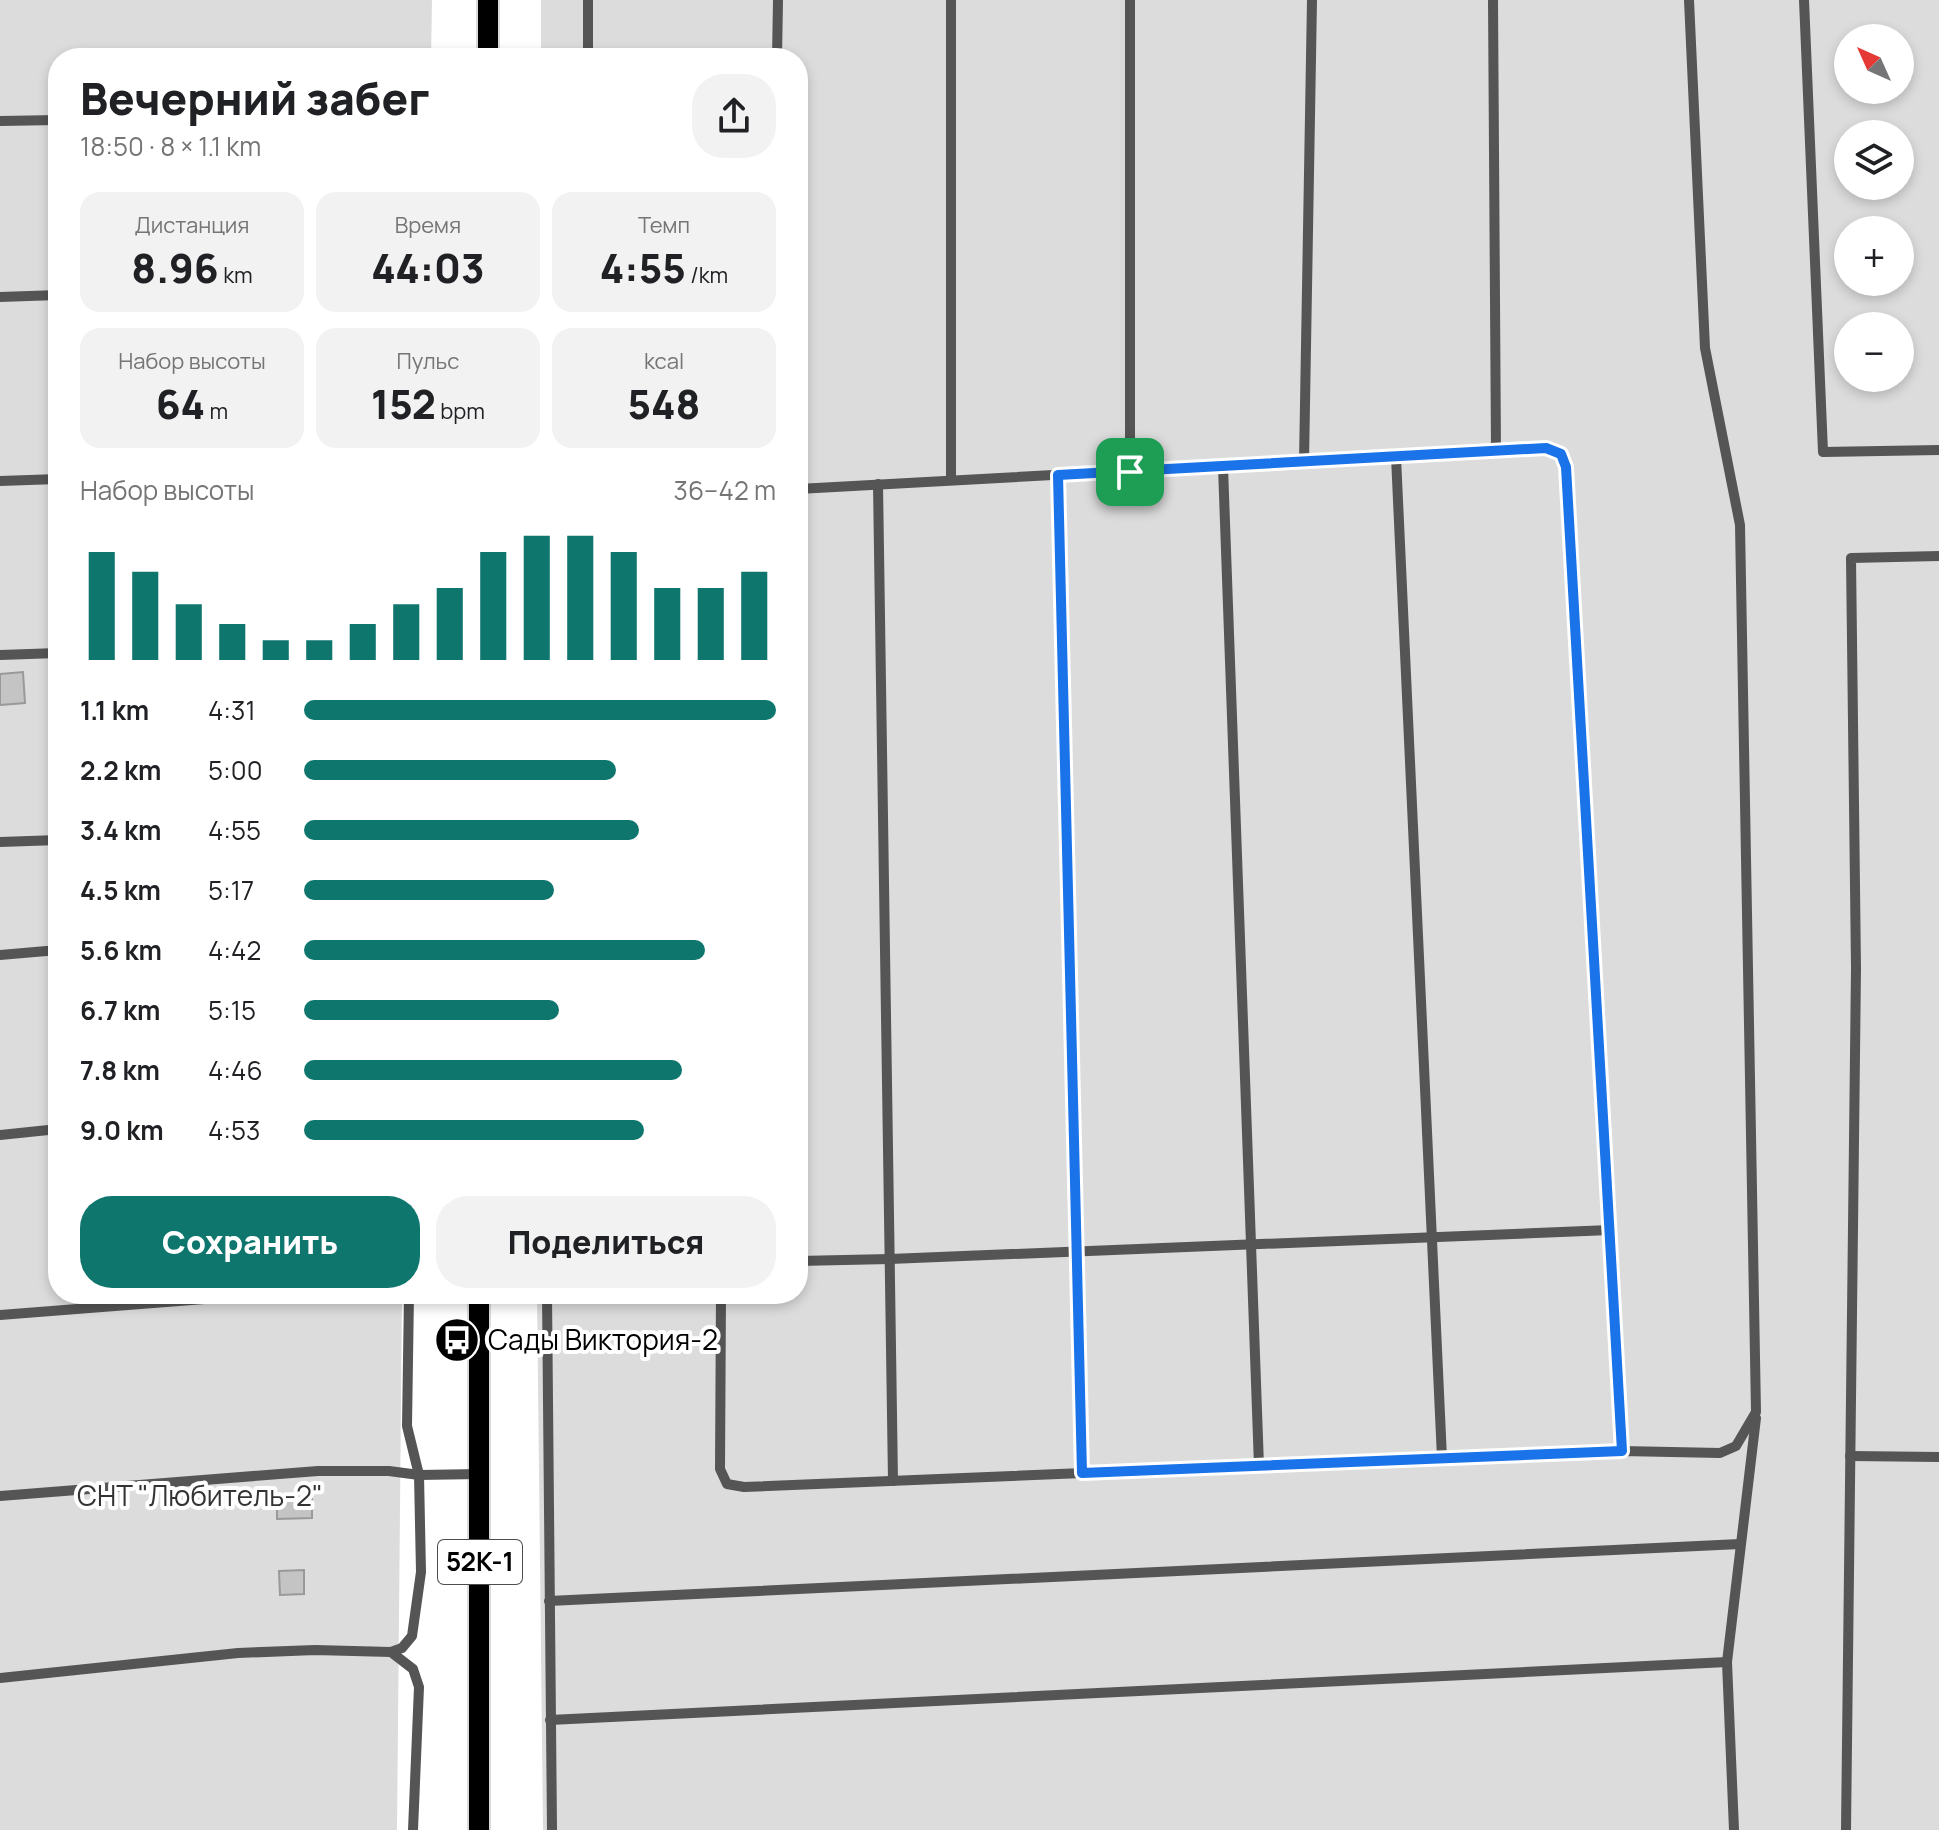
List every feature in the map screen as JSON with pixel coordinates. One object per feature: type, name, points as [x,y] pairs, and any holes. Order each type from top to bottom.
[{"type":"main road","points":[[488,0],[488,48]]},
{"type":"main road","name":"52К-1","points":[[479,1304],[479,1830]]},
{"type":"lane","points":[[588,0],[588,48]]},
{"type":"lane","points":[[777,48],[778,0]]},
{"type":"lane","points":[[951,0],[951,480]]},
{"type":"lane","points":[[1130,0],[1130,472]]},
{"type":"lane","points":[[1304,462],[1312,0]]},
{"type":"lane","points":[[1493,0],[1496,451]]},
{"type":"lane","points":[[1689,0],[1705,348],[1740,525],[1756,1412],[1727,1662],[1734,1830]]},
{"type":"lane","points":[[1804,0],[1823,452],[1939,450]]},
{"type":"lane","points":[[0,121],[48,120]]},
{"type":"lane","points":[[0,297],[48,295]]},
{"type":"lane","points":[[808,488],[1546,448],[1561,454],[1566,467],[1622,1451]]},
{"type":"lane","points":[[1396,457],[1442,1458]]},
{"type":"lane","points":[[1223,467],[1259,1466]]},
{"type":"lane","points":[[1058,475],[1082,1473]]},
{"type":"lane","points":[[0,481],[48,479]]},
{"type":"lane","points":[[878,484],[893,1481]]},
{"type":"lane","points":[[1846,1830],[1856,968],[1851,558],[1939,556]]},
{"type":"lane","points":[[0,655],[48,653]]},
{"type":"lane","points":[[0,842],[48,840]]},
{"type":"lane","points":[[0,955],[48,951]]},
{"type":"lane","points":[[0,1135],[48,1130]]},
{"type":"lane","points":[[808,1261],[1610,1230]]},
{"type":"lane","points":[[0,1315],[140,1304]]},
{"type":"lane","points":[[0,1678],[238,1653],[315,1650],[391,1652],[402,1648],[412,1636],[421,1572],[419,1475],[407,1426],[409,1304]]},
{"type":"lane","points":[[547,1304],[552,1830]]},
{"type":"lane","points":[[721,1304],[720,1469],[727,1484],[744,1487],[1622,1451],[1720,1453],[1736,1446],[1756,1412]]},
{"type":"lane","points":[[1850,1456],[1939,1457]]},
{"type":"lane","points":[[0,1496],[318,1471],[480,1474]]},
{"type":"lane","points":[[549,1601],[1740,1544]]},
{"type":"lane","points":[[391,1652],[413,1669],[419,1687],[413,1830]]},
{"type":"lane","points":[[550,1720],[1727,1662]]},
{"type":"green space","name":"СНТ \"Любитель-2\"","points":[[0,0],[432,0],[431,48],[48,48],[48,1304],[402,1304],[397,1830],[0,1830]]},
{"type":"green space","points":[[541,0],[1939,0],[1939,1830],[543,1830],[537,1304],[808,1304],[808,48],[541,48]]},
{"type":"building","points":[[23,672],[25,703],[0,705],[0,674]]},
{"type":"building","points":[[277,1494],[312,1494],[312,1518],[277,1519]]},
{"type":"building","points":[[304,1570],[304,1594],[280,1595],[279,1571]]},
{"type":"place","name":"Сады Виктория-2","points":[[457,1340]]},
{"type":"route","points":[[1546,448],[1561,454],[1566,467],[1622,1451],[1082,1473],[1058,475],[1130,472],[1546,448]]}]
